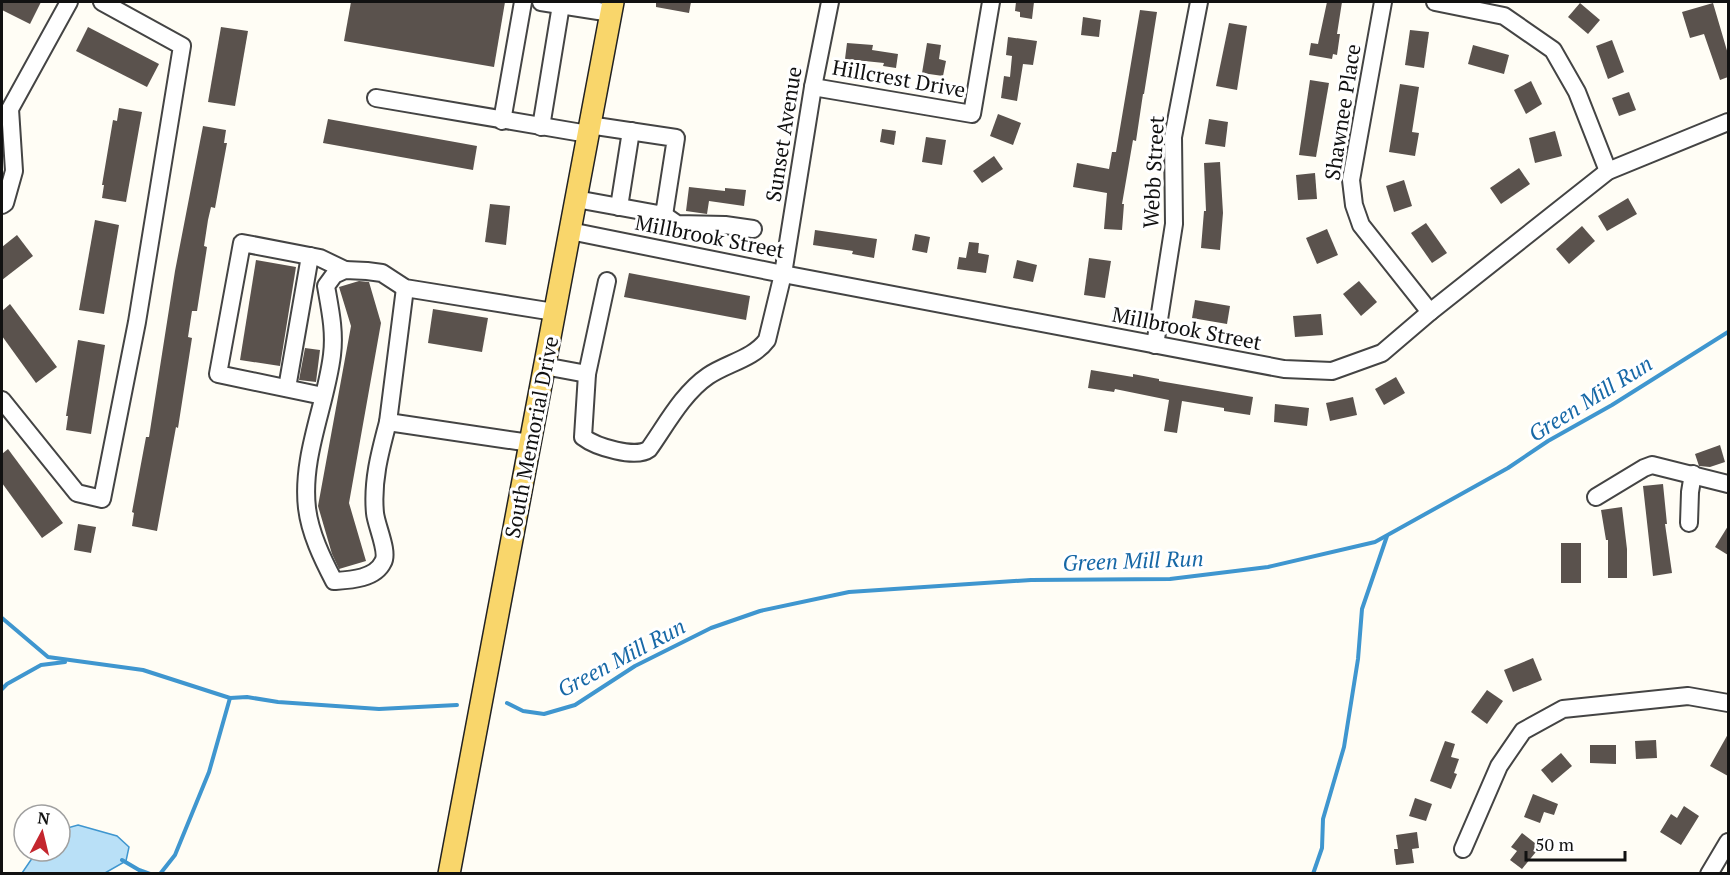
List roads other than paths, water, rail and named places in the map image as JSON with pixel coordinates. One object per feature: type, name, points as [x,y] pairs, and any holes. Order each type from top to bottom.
[{"type":"main road","name":"South Memorial Drive","points":[[449,873],[612,7]]},
{"type":"street","points":[[2,205],[5,202],[14,171],[10,109],[69,2]]},
{"type":"street","points":[[2,400],[77,493],[102,499],[137,322],[182,46],[102,2]]},
{"type":"street","points":[[502,121],[522,2]]},
{"type":"street","points":[[541,2],[612,7]]},
{"type":"street","name":"Sunset Avenue","points":[[587,374],[583,437],[590,442],[624,452],[645,453],[681,404],[707,376],[761,348],[767,340],[783,274],[813,87],[830,2]]},
{"type":"street","name":"Hillcrest Drive","points":[[813,87],[972,114],[991,2]]},
{"type":"street","name":"Webb Street","points":[[1155,345],[1174,224],[1173,137],[1199,2]]},
{"type":"street","name":"Shawnee Place","points":[[1383,2],[1351,180],[1354,205],[1361,225],[1430,312]]},
{"type":"street","points":[[1435,2],[1504,16],[1553,50],[1577,92],[1608,171]]},
{"type":"street","points":[[541,127],[561,5]]},
{"type":"street","points":[[376,98],[541,127],[631,131],[676,138],[664,214]]},
{"type":"street","name":"Millbrook Street","points":[[570,231],[1284,369],[1332,371],[1382,353],[1430,312],[1608,171],[1728,122]]},
{"type":"street","points":[[2,125],[13,138]]},
{"type":"street","points":[[619,207],[631,131]]},
{"type":"street","points":[[576,199],[664,214],[677,224],[725,225],[753,229]]},
{"type":"street","points":[[323,396],[218,374],[242,243],[310,256],[329,261],[345,270],[382,273],[405,288],[554,312]]},
{"type":"street","points":[[287,388],[310,256]]},
{"type":"street","points":[[345,270],[334,275],[326,286],[333,336],[332,355],[312,446],[306,495],[312,530],[334,581],[354,580],[372,573],[383,563],[386,554],[375,514],[374,482],[388,422],[405,288]]},
{"type":"street","points":[[544,366],[587,374],[607,281]]},
{"type":"street","points":[[388,422],[530,443]]},
{"type":"street","points":[[1596,497],[1652,465],[1728,484]]},
{"type":"street","points":[[1689,523],[1693,474]]},
{"type":"street","points":[[1463,849],[1499,766],[1522,731],[1563,709],[1688,696],[1728,703]]},
{"type":"street","points":[[1709,873],[1728,842]]},
{"type":"water","points":[[78,825],[117,836],[129,847],[126,861],[105,873],[22,873],[29,863],[72,863],[72,827]]},
{"type":"waterway","name":"Green Mill Run","points":[[507,703],[523,711],[544,714],[575,705],[635,666],[711,628],[760,611],[849,592],[1031,580],[1170,579],[1268,567],[1375,542],[1508,468],[1548,441],[1612,405],[1728,332]]},
{"type":"waterway","points":[[1313,874],[1322,848],[1323,819],[1344,747],[1358,659],[1362,609],[1387,536]]},
{"type":"waterway","name":"Green Mill Run","points":[[2,618],[48,657],[143,670],[230,698],[247,697],[278,702],[379,709],[457,705]]},
{"type":"waterway","points":[[2,689],[41,665],[65,662]]},
{"type":"waterway","points":[[160,874],[175,855],[209,772],[230,698]]},
{"type":"waterway","points":[[122,860],[150,874]]}]
